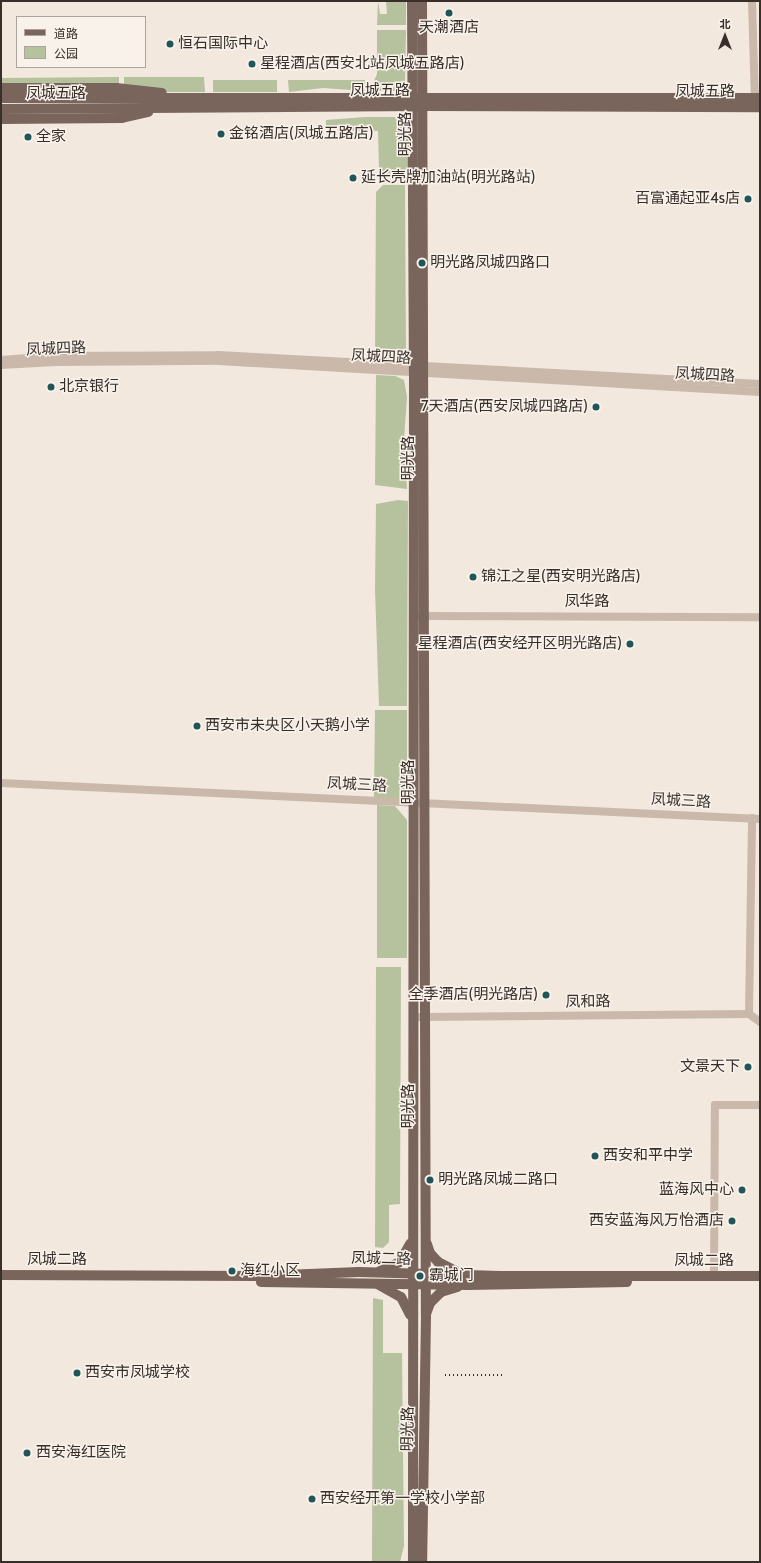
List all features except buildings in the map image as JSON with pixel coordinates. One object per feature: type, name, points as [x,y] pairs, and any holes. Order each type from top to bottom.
[{"type":"main road","name":"明光路","points":[[412,1],[416,102],[419,369],[419,616],[424,802],[412,1279],[413,1562]]},
{"type":"main road","name":"明光路","points":[[416,102],[422,1]]},
{"type":"main road","points":[[1,88],[116,88],[191,98]]},
{"type":"main road","name":"凤城五路","points":[[1,98],[115,103],[169,108],[416,102]]},
{"type":"main road","name":"凤城五路","points":[[1,109],[191,98],[416,102],[757,103]]},
{"type":"main road","points":[[1,119],[122,118],[169,108]]},
{"type":"main road","name":"明光路","points":[[419,616],[413,802],[425,1230],[424,1279],[426,1316],[422,1562]]},
{"type":"main road","points":[[371,1272],[388,1269],[400,1263],[408,1250],[413,1230]]},
{"type":"main road","points":[[425,1230],[428,1246],[434,1258],[444,1267],[463,1273]]},
{"type":"main road","name":"凤城二路","points":[[1,1275],[259,1276],[371,1272],[412,1279]]},
{"type":"main road","name":"凤城二路","points":[[424,1279],[463,1273],[501,1276],[760,1276]]},
{"type":"main road","name":"凤城二路","points":[[1,1282],[339,1282],[375,1284],[412,1279],[424,1279],[468,1285],[760,1282]]},
{"type":"main road","points":[[375,1284],[392,1290],[401,1297],[408,1306],[413,1325]]},
{"type":"main road","points":[[426,1316],[430,1303],[441,1292],[468,1285]]},
{"type":"street","points":[[752,1],[757,103]]},
{"type":"street","name":"凤城四路","points":[[1,360],[53,356],[218,355],[760,392]]},
{"type":"street","name":"凤城四路","points":[[1,365],[56,362],[218,361],[760,384]]},
{"type":"street","name":"凤华路","points":[[419,616],[760,616]]},
{"type":"street","name":"凤城三路","points":[[1,783],[756,818]]},
{"type":"street","points":[[756,818],[749,1014],[760,1022]]},
{"type":"street","name":"凤和路","points":[[419,1017],[749,1014]]},
{"type":"street","points":[[714,1276],[715,1105],[760,1105]]},
{"type":"green space","points":[[378,1],[380,14],[387,14],[386,1],[406,1],[406,25],[377,25]]},
{"type":"green space","points":[[377,30],[406,30],[405,83],[399,91],[373,91],[373,83],[377,74]]},
{"type":"green space","points":[[119,77],[119,92],[1,91],[1,78]]},
{"type":"green space","points":[[124,77],[204,77],[205,92],[124,92]]},
{"type":"green space","points":[[213,80],[277,80],[277,92],[213,92]]},
{"type":"green space","points":[[288,80],[365,80],[365,91],[323,88],[289,92]]},
{"type":"green space","points":[[365,117],[394,117],[409,123],[408,176],[387,176],[379,168],[378,131],[328,130],[326,127],[326,120]]},
{"type":"green space","points":[[383,185],[405,185],[406,353],[397,360],[375,359],[376,192]]},
{"type":"green space","points":[[376,375],[395,376],[404,380],[407,397],[404,439],[407,489],[375,485]]},
{"type":"green space","points":[[398,500],[408,501],[407,706],[379,706],[375,589],[376,504]]},
{"type":"green space","points":[[375,710],[407,710],[407,793],[400,799],[374,798]]},
{"type":"green space","points":[[377,805],[395,806],[407,820],[407,958],[377,958]]},
{"type":"green space","points":[[376,967],[401,967],[400,1204],[389,1205],[389,1242],[383,1248],[375,1247]]},
{"type":"green space","points":[[373,1298],[383,1300],[383,1353],[402,1353],[404,1546],[400,1562],[372,1562]]},
{"type":"railway","points":[[445,1375],[503,1375]]},
{"type":"place","name":"天潮酒店","points":[[449,13]]},
{"type":"place","name":"恒石国际中心","points":[[170,44]]},
{"type":"place","name":"星程酒店(西安北站凤城五路店)","points":[[252,64]]},
{"type":"place","name":"金铭酒店(凤城五路店)","points":[[221,134]]},
{"type":"place","name":"全家","points":[[28,137]]},
{"type":"place","name":"延长壳牌加油站(明光路站)","points":[[353,178]]},
{"type":"place","name":"百富通起亚4s店","points":[[748,199]]},
{"type":"place","name":"明光路凤城四路口","points":[[422,263]]},
{"type":"place","name":"北京银行","points":[[51,387]]},
{"type":"place","name":"7天酒店(西安凤城四路店)","points":[[596,407]]},
{"type":"place","name":"锦江之星(西安明光路店)","points":[[473,577]]},
{"type":"place","name":"星程酒店(西安经开区明光路店)","points":[[630,644]]},
{"type":"place","name":"西安市未央区小天鹅小学","points":[[197,726]]},
{"type":"place","name":"全季酒店(明光路店)","points":[[546,995]]},
{"type":"place","name":"文景天下","points":[[748,1067]]},
{"type":"place","name":"西安和平中学","points":[[595,1156]]},
{"type":"place","name":"明光路凤城二路口","points":[[430,1180]]},
{"type":"place","name":"蓝海风中心","points":[[742,1190]]},
{"type":"place","name":"西安蓝海风万怡酒店","points":[[732,1221]]},
{"type":"place","name":"海红小区","points":[[232,1271]]},
{"type":"place","name":"霸城门","points":[[420,1276]]},
{"type":"place","name":"西安市凤城学校","points":[[77,1373]]},
{"type":"place","name":"西安海红医院","points":[[27,1453]]},
{"type":"place","name":"西安经开第一学校小学部","points":[[312,1499]]}]
